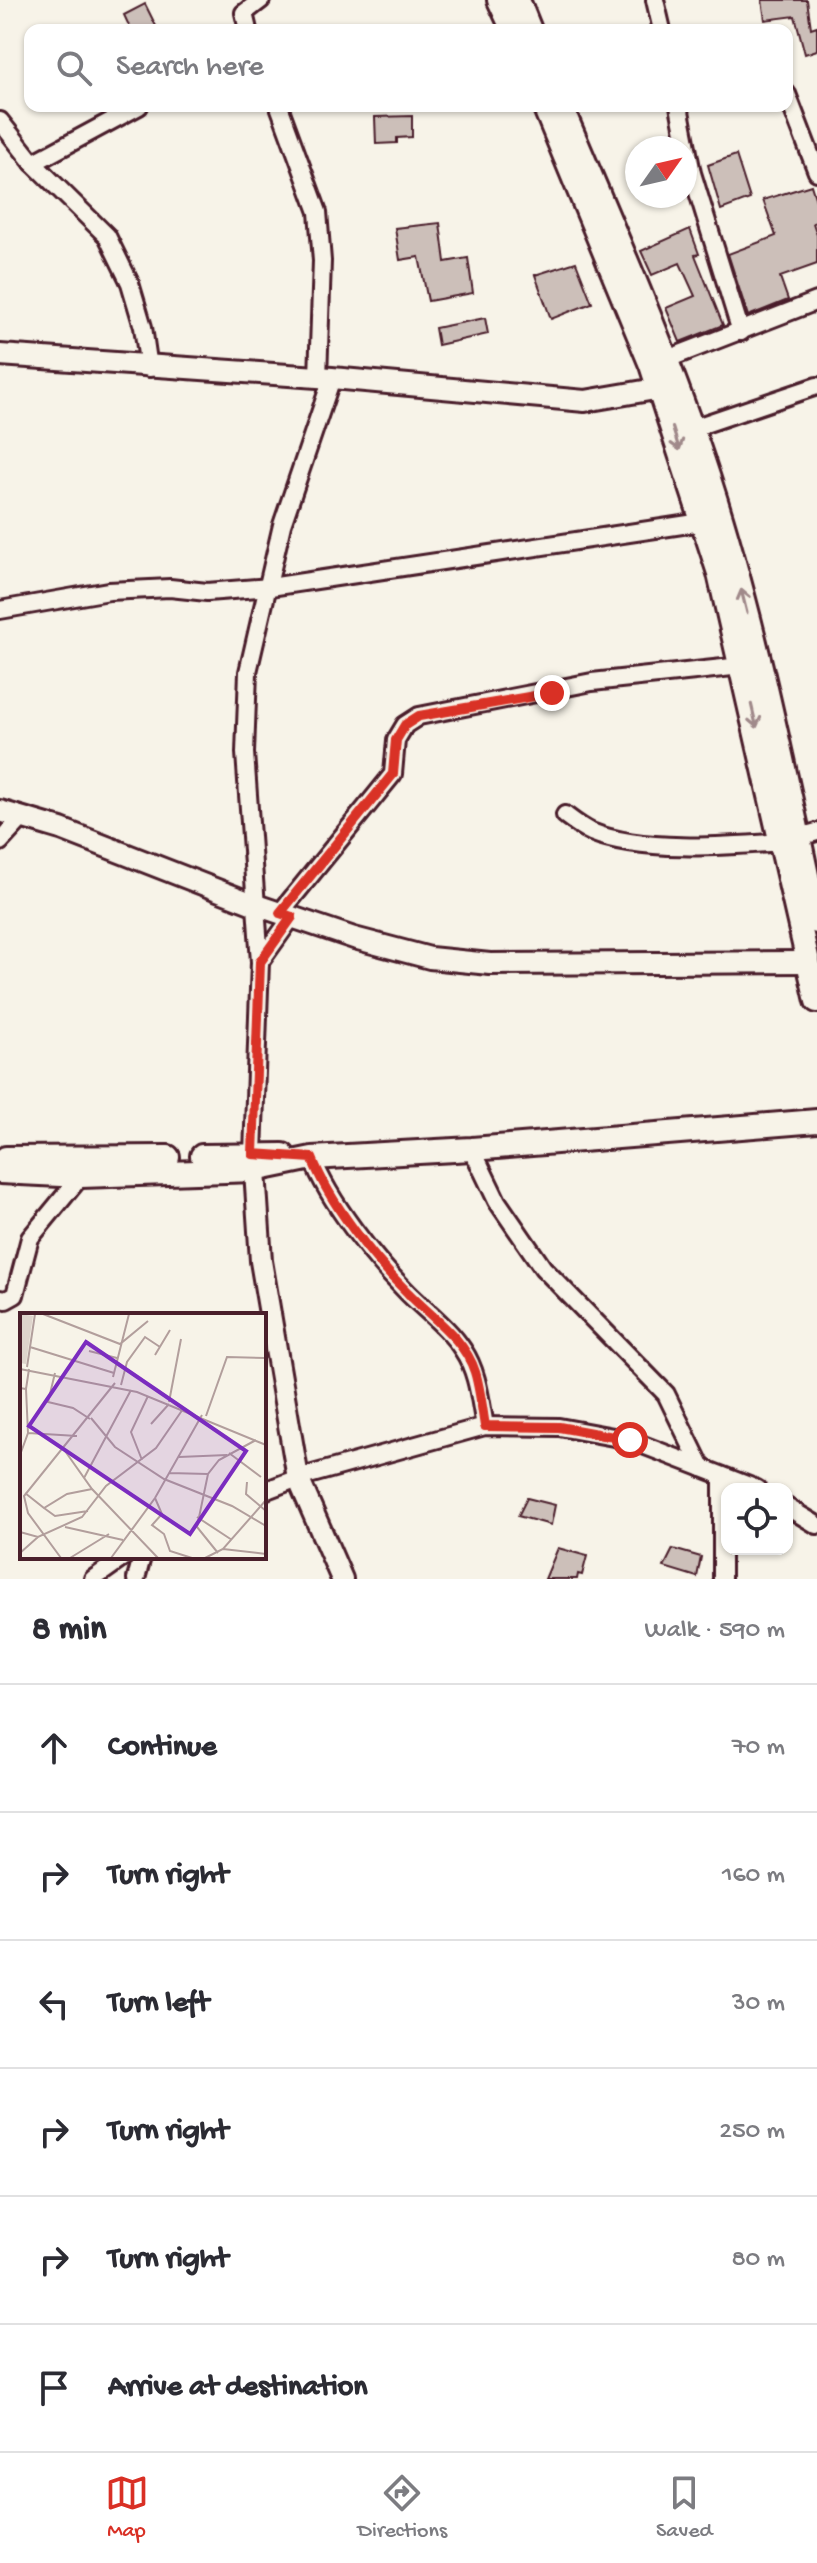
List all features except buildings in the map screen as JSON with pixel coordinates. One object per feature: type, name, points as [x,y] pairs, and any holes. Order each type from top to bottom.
[{"type":"main road","points":[[499,0],[510,24]]},
{"type":"main road","points":[[518,0],[528,24]]},
{"type":"main road","points":[[547,112],[659,362]]},
{"type":"main road","points":[[563,112],[668,387],[742,666],[799,837],[808,962],[817,1001]]},
{"type":"main road","points":[[668,387],[693,428],[741,588],[817,922]]},
{"type":"main road","points":[[0,1172],[81,1176],[817,1121]]},
{"type":"main road","points":[[0,1157],[254,1162]]},
{"type":"street","points":[[247,24],[244,13],[261,0]]},
{"type":"street","points":[[655,0],[661,24]]},
{"type":"street","points":[[793,110],[817,172]]},
{"type":"street","points":[[33,163],[128,112]]},
{"type":"street","points":[[281,112],[318,212],[325,377],[282,525],[248,672],[245,753],[260,962],[254,1162],[261,1261],[298,1478],[342,1579]]},
{"type":"street","points":[[680,112],[692,173],[741,332]]},
{"type":"street","points":[[0,121],[33,163],[107,236],[130,283],[143,327],[149,368]]},
{"type":"street","points":[[659,362],[817,301]]},
{"type":"street","points":[[0,355],[149,368],[325,377],[585,401],[668,387]]},
{"type":"street","points":[[693,428],[817,386]]},
{"type":"street","points":[[0,610],[109,591],[170,588],[207,592],[270,587],[702,522]]},
{"type":"street","points":[[260,962],[286,915],[393,774],[396,740],[405,725],[419,716],[592,682],[742,666]]},
{"type":"street","points":[[0,811],[256,905],[354,938],[430,958],[490,964],[808,962]]},
{"type":"street","points":[[565,815],[591,832],[663,845],[703,847],[799,837]]},
{"type":"street","points":[[0,842],[23,817]]},
{"type":"street","points":[[472,1149],[497,1201],[543,1268],[666,1394],[702,1468]]},
{"type":"street","points":[[312,1158],[321,1180],[356,1229],[405,1290],[464,1350],[475,1371],[485,1426]]},
{"type":"street","points":[[0,1299],[6,1300],[15,1295],[30,1238],[81,1176]]},
{"type":"street","points":[[266,1490],[298,1478],[485,1426],[559,1427],[630,1440],[741,1483]]},
{"type":"street","points":[[722,1476],[722,1579]]},
{"type":"street","points":[[793,1511],[817,1525]]},
{"type":"street","points":[[93,1579],[121,1559]]},
{"type":"street","points":[[136,1579],[141,1559]]},
{"type":"route","points":[[552,693],[419,716],[405,725],[396,740],[393,774],[280,913],[292,917],[260,962],[253,1154],[312,1158],[321,1180],[356,1229],[405,1290],[464,1350],[475,1371],[485,1426],[559,1427],[630,1440]]}]
